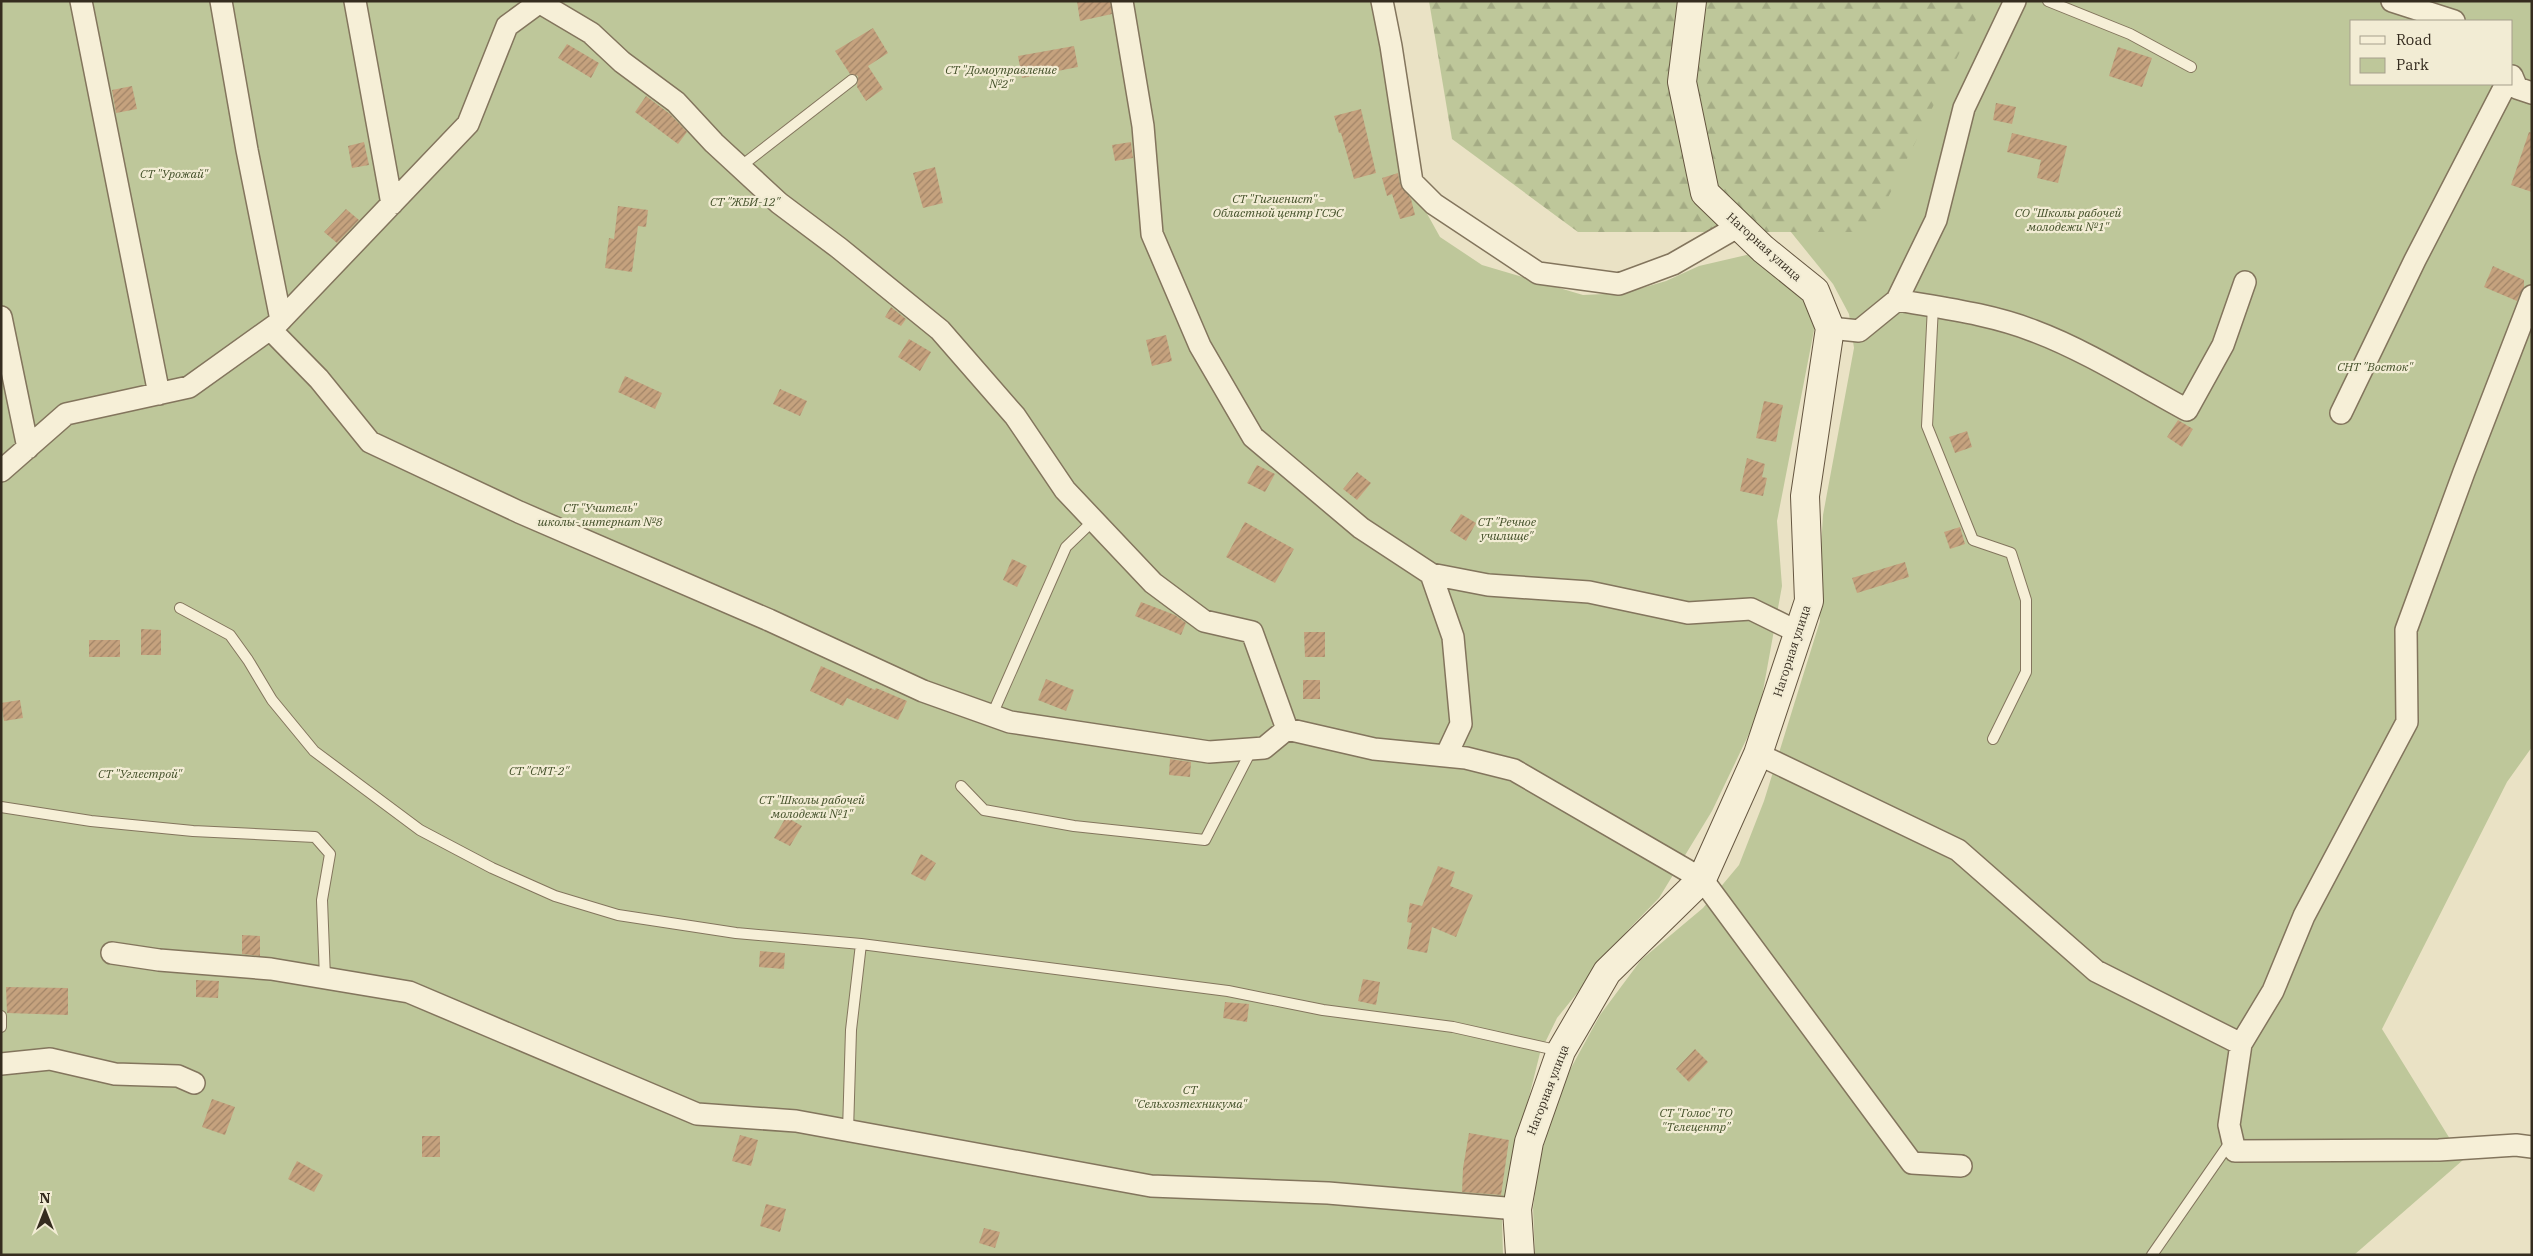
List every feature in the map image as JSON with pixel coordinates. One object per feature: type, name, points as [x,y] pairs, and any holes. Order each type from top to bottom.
[{"type":"street","points":[[81,1],[159,394]]},
{"type":"street","points":[[222,1],[275,325],[370,442],[519,512],[769,620],[923,691],[1010,722],[1209,752],[1264,748],[1287,730]]},
{"type":"street","points":[[355,1],[392,204]]},
{"type":"street","points":[[1122,1],[1143,126],[1152,234],[1200,346],[1253,437],[1362,528],[1431,574],[1488,585],[1589,592],[1688,613],[1751,609],[1798,632]]},
{"type":"street","points":[[1382,1],[1391,46],[1412,182],[1434,204],[1538,273],[1618,284],[1673,264],[1739,226]]},
{"type":"street","name":"Нагорная улица","points":[[1520,1255],[1516,1209],[1528,1142],[1561,1051],[1606,972],[1702,879],[1758,754],[1809,601],[1805,496],[1830,328],[1815,292],[1739,226],[1705,193],[1682,82],[1692,1]]},
{"type":"street","points":[[1830,328],[1859,332],[1896,300],[1936,220],[1964,108],[2014,1]]},
{"type":"street","points":[[2392,1],[2451,20]]},
{"type":"street","points":[[1,471],[66,414],[189,387],[275,325],[468,124],[507,26],[539,2],[591,33],[622,62],[676,102],[779,203],[839,248],[940,330],[1015,416],[1065,490],[1153,583],[1204,621],[1252,632],[1287,730]]},
{"type":"street","points":[[2513,78],[2517,88],[2532,93]]},
{"type":"street","points":[[2341,413],[2416,260],[2505,85]]},
{"type":"street","points":[[1896,300],[1957,310],[2034,331],[2110,368],[2187,410],[2223,345],[2245,282]]},
{"type":"street","points":[[2532,296],[2464,472],[2406,630],[2407,722],[2304,916],[2273,991],[2241,1044],[2228,1125],[2235,1151],[2439,1150],[2516,1145],[2532,1147]]},
{"type":"street","points":[[1,317],[28,448]]},
{"type":"street","points":[[1431,574],[1453,637],[1461,724],[1446,756]]},
{"type":"street","points":[[1287,730],[1374,749],[1466,758],[1514,770],[1702,879],[1912,1163],[1961,1166]]},
{"type":"street","points":[[1758,754],[1958,850],[2096,971],[2241,1044]]},
{"type":"street","points":[[112,954],[159,960],[271,969],[410,992],[696,1114],[796,1121],[1151,1186],[1328,1193],[1516,1209]]},
{"type":"street","points":[[1,1064],[50,1059],[115,1074],[178,1076],[194,1083]]},
{"type":"lane","points":[[2048,1],[2130,34],[2191,67]]},
{"type":"lane","points":[[740,166],[852,80]]},
{"type":"lane","points":[[1932,306],[1927,426],[1973,540],[2011,553],[2026,600],[2026,672],[1994,739]]},
{"type":"lane","points":[[992,715],[1066,547],[1094,520]]},
{"type":"lane","points":[[180,608],[230,635],[248,660],[272,700],[314,751],[420,830],[492,868],[555,896],[618,915],[736,933],[861,944],[1228,991],[1323,1010],[1453,1027],[1561,1051]]},
{"type":"lane","points":[[961,786],[984,810],[1074,826],[1205,840],[1252,749]]},
{"type":"lane","points":[[1,807],[91,821],[193,831],[315,837],[330,854],[322,900],[325,978]]},
{"type":"lane","points":[[848,1131],[851,1030],[861,944]]},
{"type":"lane","points":[[1,1016],[1,1027]]},
{"type":"lane","points":[[2152,1255],[2232,1140]]},
{"type":"green space","points":[[1,1],[1378,1],[1388,44],[1391,121],[1410,183],[1440,237],[1482,265],[1583,295],[1625,293],[1666,281],[1699,266],[1755,253],[1791,282],[1816,320],[1777,521],[1782,586],[1759,713],[1712,811],[1659,898],[1628,930],[1557,1018],[1540,1053],[1514,1157],[1502,1219],[1503,1255],[1,1255]]},
{"type":"green space","points":[[1429,1],[1985,1],[1871,232],[1578,232],[1452,139]]},
{"type":"green space","points":[[1750,1],[2532,1],[2532,747],[2507,782],[2382,1029],[2463,1160],[2354,1255],[1535,1255],[1533,1208],[1538,1170],[1554,1099],[1600,1015],[1641,960],[1703,908],[1739,865],[1764,801],[1820,621],[1818,597],[1823,515],[1854,348],[1849,314],[1833,284],[1748,179]]},
{"type":"building","points":[[1077,1],[1110,1],[1112,14],[1080,21]]},
{"type":"building","points":[[873,28],[888,53],[868,66],[883,89],[866,101],[857,87],[858,76],[850,74],[835,51]]},
{"type":"building","points":[[567,44],[599,63],[591,78],[558,58]]},
{"type":"building","points":[[1074,46],[1078,67],[1022,78],[1018,56]]},
{"type":"building","points":[[2118,47],[2152,58],[2142,87],[2109,76]]},
{"type":"building","points":[[132,86],[137,109],[116,113],[112,90]]},
{"type":"building","points":[[646,96],[670,114],[687,132],[678,144],[635,112]]},
{"type":"building","points":[[1996,103],[2016,107],[2012,124],[1993,120]]},
{"type":"building","points":[[1361,109],[1376,173],[1354,179],[1341,133],[1339,133],[1334,116]]},
{"type":"building","points":[[2529,132],[2532,133],[2532,192],[2511,185]]},
{"type":"building","points":[[2012,133],[2067,146],[2058,183],[2037,178],[2041,160],[2007,152]]},
{"type":"building","points":[[364,142],[369,165],[352,168],[348,146]]},
{"type":"building","points":[[1131,142],[1133,158],[1115,161],[1112,145]]},
{"type":"building","points":[[935,167],[943,203],[923,208],[913,173]]},
{"type":"building","points":[[1398,173],[1400,184],[1411,199],[1415,215],[1400,219],[1392,194],[1387,196],[1382,178]]},
{"type":"building","points":[[618,206],[648,210],[646,227],[638,226],[632,272],[605,268],[609,238],[614,239]]},
{"type":"building","points":[[346,209],[359,220],[337,243],[324,232]]},
{"type":"building","points":[[2493,266],[2524,280],[2524,287],[2517,301],[2484,287]]},
{"type":"building","points":[[891,307],[906,319],[901,326],[885,317]]},
{"type":"building","points":[[1166,335],[1172,361],[1152,366],[1146,340]]},
{"type":"building","points":[[909,339],[931,352],[920,371],[898,357]]},
{"type":"building","points":[[625,376],[662,393],[655,409],[618,392]]},
{"type":"building","points":[[780,389],[807,401],[800,416],[773,404]]},
{"type":"building","points":[[1764,401],[1783,405],[1776,442],[1756,438]]},
{"type":"building","points":[[2178,420],[2193,429],[2182,447],[2167,437]]},
{"type":"building","points":[[1967,431],[1972,447],[1955,453],[1949,437]]},
{"type":"building","points":[[1747,458],[1765,464],[1762,477],[1767,478],[1763,496],[1740,491]]},
{"type":"building","points":[[1257,465],[1275,474],[1265,492],[1247,483]]},
{"type":"building","points":[[1357,472],[1371,483],[1357,500],[1343,489]]},
{"type":"building","points":[[1461,514],[1476,523],[1466,541],[1450,531]]},
{"type":"building","points":[[1245,522],[1294,549],[1275,583],[1226,557]]},
{"type":"building","points":[[1960,527],[1965,544],[1950,549],[1944,532]]},
{"type":"building","points":[[1012,559],[1027,566],[1017,587],[1003,580]]},
{"type":"building","points":[[1905,562],[1909,577],[1857,593],[1852,578]]},
{"type":"building","points":[[1141,602],[1175,615],[1186,623],[1181,635],[1135,616]]},
{"type":"building","points":[[141,629],[161,630],[161,655],[141,655]]},
{"type":"building","points":[[1304,632],[1325,632],[1325,657],[1305,657]]},
{"type":"building","points":[[89,640],[120,640],[120,657],[89,657]]},
{"type":"building","points":[[821,666],[875,690],[876,688],[907,701],[898,720],[847,698],[843,706],[810,691]]},
{"type":"building","points":[[1046,679],[1074,690],[1066,711],[1038,700]]},
{"type":"building","points":[[1303,680],[1320,680],[1320,699],[1303,699]]},
{"type":"building","points":[[20,700],[23,718],[4,721],[1,703]]},
{"type":"building","points":[[1170,759],[1191,762],[1190,777],[1169,775]]},
{"type":"building","points":[[786,817],[802,826],[790,846],[774,838]]},
{"type":"building","points":[[921,854],[936,863],[925,881],[911,874]]},
{"type":"building","points":[[1438,866],[1455,872],[1450,886],[1473,895],[1456,937],[1432,927],[1427,953],[1407,949],[1412,923],[1407,922],[1410,903],[1422,906]]},
{"type":"building","points":[[242,935],[260,936],[260,956],[242,954]]},
{"type":"building","points":[[760,951],[785,953],[784,969],[759,967]]},
{"type":"building","points":[[1363,979],[1380,982],[1376,1005],[1358,1001]]},
{"type":"building","points":[[196,980],[219,981],[218,998],[196,997]]},
{"type":"building","points":[[6,987],[68,988],[68,1015],[7,1013]]},
{"type":"building","points":[[1225,1002],[1249,1004],[1247,1022],[1223,1018]]},
{"type":"building","points":[[1695,1049],[1708,1062],[1689,1082],[1676,1069]]},
{"type":"building","points":[[212,1099],[235,1107],[225,1135],[202,1127]]},
{"type":"building","points":[[1469,1133],[1509,1140],[1501,1195],[1462,1192],[1463,1168]]},
{"type":"building","points":[[740,1135],[758,1140],[751,1166],[732,1161]]},
{"type":"building","points":[[422,1136],[440,1136],[440,1157],[422,1157]]},
{"type":"building","points":[[297,1161],[323,1175],[314,1192],[288,1179]]},
{"type":"building","points":[[766,1204],[786,1209],[780,1232],[760,1226]]},
{"type":"building","points":[[984,1228],[1000,1232],[995,1248],[979,1243]]},
{"type":"park label","name":"СТ \"Домоуправление №2\"","points":[[1001,77]]},
{"type":"park label","name":"СТ \"Урожай\"","points":[[174,174]]},
{"type":"park label","name":"СТ \"ЖБИ-12\"","points":[[745,202]]},
{"type":"park label","name":"СТ \"Гигиенист\" - Областной центр ГСЭС","points":[[1278,206]]},
{"type":"park label","name":"СО \"Школы рабочей молодежи №1\"","points":[[2068,220]]},
{"type":"park label","name":"СНТ \"Восток\"","points":[[2375,367]]},
{"type":"park label","name":"СТ \"Учитель\" школы- интернат №8","points":[[600,515]]},
{"type":"park label","name":"СТ \"Речное училище\"","points":[[1507,529]]},
{"type":"park label","name":"СТ \"СМТ-2\"","points":[[539,771]]},
{"type":"park label","name":"СТ \"Углестрой\"","points":[[140,774]]},
{"type":"park label","name":"СТ \"Школы рабочей молодежи №1\"","points":[[812,807]]},
{"type":"park label","name":"СТ \"Сельхозтехникума\"","points":[[1190,1097]]},
{"type":"park label","name":"СТ \"Голос\" ТО \"Телецентр\"","points":[[1696,1120]]}]
